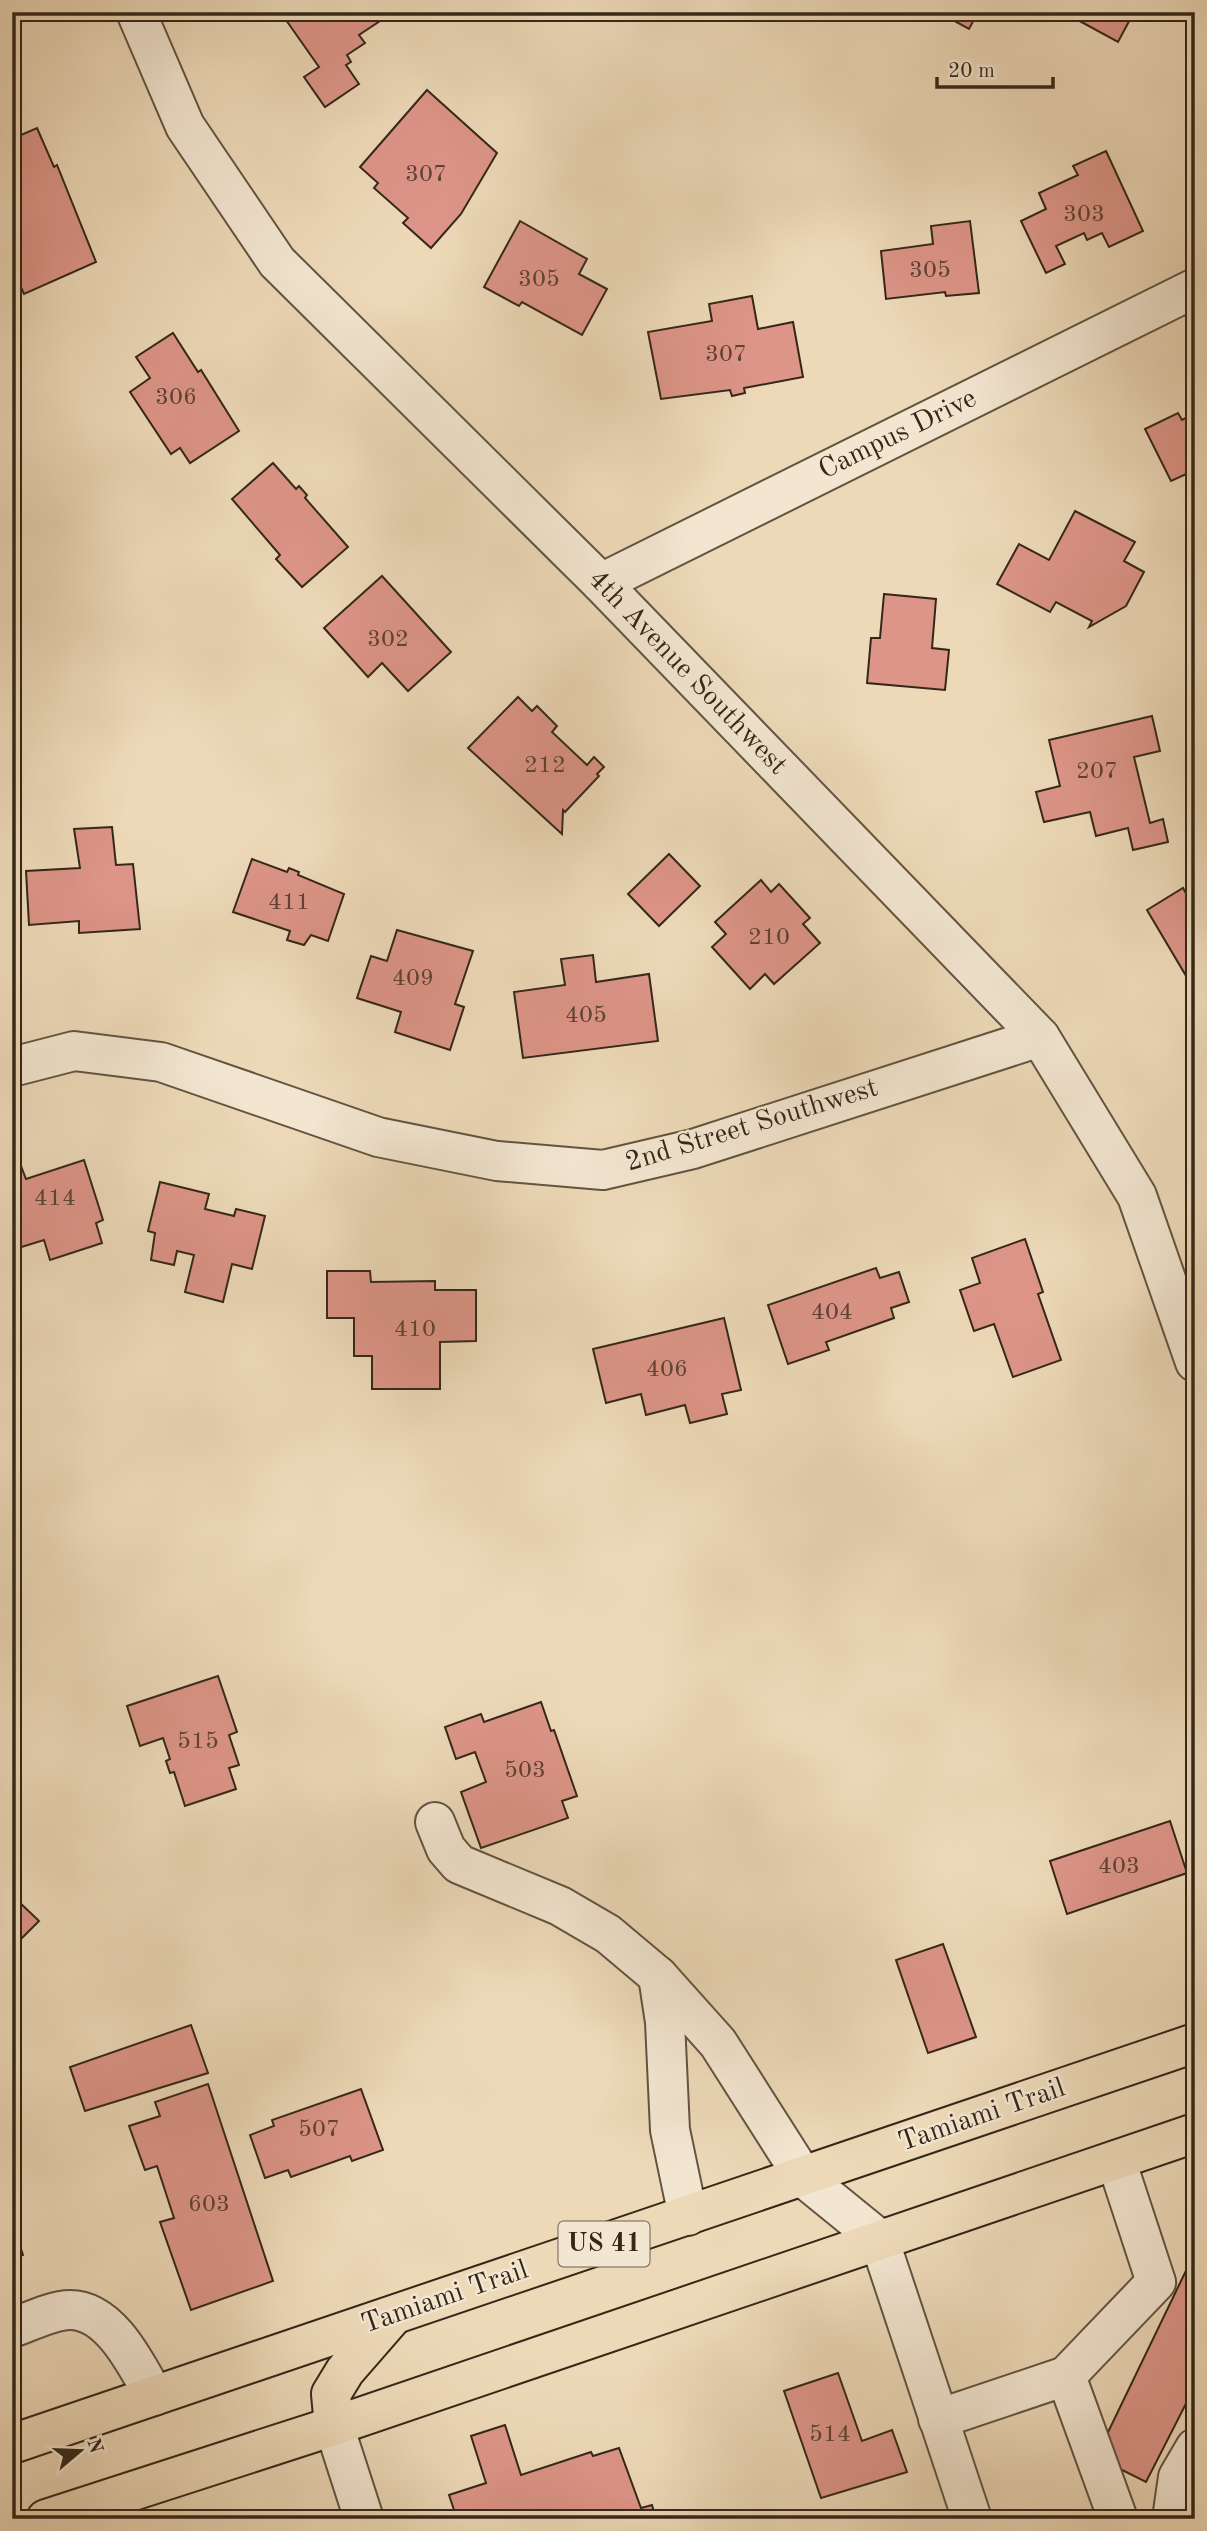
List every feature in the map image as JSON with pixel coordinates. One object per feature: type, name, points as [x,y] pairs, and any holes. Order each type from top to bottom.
[{"type":"main road","name":"Tamiami Trail","points":[[12,2444],[804,2178],[1195,2043]]},
{"type":"main road","points":[[46,2519],[334,2426],[1195,2133]]},
{"type":"main road","points":[[334,2426],[331,2394],[345,2371],[393,2316]]},
{"type":"street","name":"4th Avenue Southwest","points":[[136,12],[185,126],[278,262],[601,583],[1040,1037],[1136,1196],[1195,1362]]},
{"type":"street","name":"Campus Drive","points":[[601,583],[1195,288]]},
{"type":"street","name":"2nd Street Southwest","points":[[12,1067],[74,1051],[161,1062],[378,1137],[497,1161],[604,1170],[693,1149],[1040,1037]]},
{"type":"street","points":[[435,1822],[446,1849],[459,1864],[560,1906],[608,1934],[658,1976],[718,2043],[804,2178],[878,2239],[972,2519]]},
{"type":"street","points":[[658,1976],[665,2022],[670,2130],[688,2216]]},
{"type":"street","points":[[939,2419],[1066,2376],[1156,2282],[1116,2160]]},
{"type":"street","points":[[12,2328],[69,2310],[92,2315],[126,2345],[154,2396]]},
{"type":"street","points":[[1066,2376],[1118,2519]]},
{"type":"street","points":[[334,2426],[364,2519]]},
{"type":"street","points":[[1171,2519],[1178,2477],[1195,2448]]},
{"type":"building","points":[[297,12],[378,12],[383,19],[359,35],[365,43],[347,55],[351,62],[346,65],[359,84],[325,107],[304,77],[319,67],[286,20]]},
{"type":"building","points":[[938,12],[978,12],[969,29]]},
{"type":"building","points":[[1063,12],[1134,12],[1118,42]]},
{"type":"building","points":[[427,90],[497,153],[461,214],[431,248],[403,223],[408,218],[374,188],[378,183],[360,167]]},
{"type":"building","points":[[37,128],[54,167],[57,165],[96,262],[24,294],[12,267],[12,139]]},
{"type":"building","points":[[1106,151],[1143,231],[1109,247],[1102,233],[1087,240],[1084,233],[1056,246],[1065,264],[1046,273],[1021,221],[1046,209],[1039,193],[1078,175],[1073,166]]},
{"type":"building","points":[[520,221],[587,259],[579,274],[607,289],[582,335],[522,302],[519,306],[484,287]]},
{"type":"building","points":[[970,221],[979,293],[946,296],[945,292],[886,299],[881,251],[933,244],[931,226]]},
{"type":"building","points":[[752,296],[758,329],[793,322],[803,377],[744,388],[745,393],[732,396],[730,390],[661,399],[648,332],[712,321],[709,304]]},
{"type":"building","points":[[173,333],[198,372],[201,370],[239,431],[190,463],[180,448],[171,454],[130,392],[150,378],[136,357]]},
{"type":"building","points":[[1178,413],[1182,420],[1195,413],[1195,470],[1171,481],[1145,429]]},
{"type":"building","points":[[273,463],[296,489],[299,486],[307,495],[305,498],[348,547],[302,587],[276,559],[280,555],[232,499]]},
{"type":"building","points":[[1075,511],[1135,542],[1124,561],[1144,572],[1126,606],[1089,627],[1092,621],[1056,602],[1050,612],[997,584],[1019,544],[1049,560]]},
{"type":"building","points":[[382,576],[451,652],[408,691],[382,663],[368,677],[324,628]]},
{"type":"building","points":[[884,594],[936,599],[932,648],[949,650],[945,690],[867,683],[871,638],[880,638]]},
{"type":"building","points":[[518,697],[532,711],[537,706],[557,726],[552,732],[587,765],[594,757],[604,767],[597,774],[599,776],[565,812],[563,810],[562,834],[468,748]]},
{"type":"building","points":[[1152,716],[1160,751],[1134,757],[1150,823],[1163,819],[1168,842],[1133,850],[1128,828],[1096,836],[1090,812],[1044,822],[1036,792],[1060,786],[1049,740]]},
{"type":"building","points":[[112,827],[116,865],[133,864],[140,929],[79,933],[79,921],[29,925],[26,871],[80,868],[74,829]]},
{"type":"building","points":[[669,854],[700,886],[659,926],[628,894]]},
{"type":"building","points":[[252,859],[287,872],[289,868],[299,872],[298,875],[344,894],[328,941],[311,935],[304,945],[287,940],[290,931],[233,912]]},
{"type":"building","points":[[761,880],[771,892],[779,884],[810,918],[803,924],[820,943],[774,984],[765,974],[750,989],[712,947],[726,934],[715,922]]},
{"type":"building","points":[[1183,888],[1189,899],[1195,896],[1195,991],[1147,910]]},
{"type":"building","points":[[397,930],[473,951],[455,1004],[464,1007],[450,1050],[395,1032],[401,1012],[357,998],[371,956],[387,961]]},
{"type":"building","points":[[593,955],[596,982],[649,974],[658,1041],[523,1058],[514,992],[565,985],[561,959]]},
{"type":"building","points":[[84,1160],[103,1220],[96,1223],[102,1243],[50,1260],[44,1240],[15,1249],[12,1239],[12,1169],[21,1166],[26,1179]]},
{"type":"building","points":[[160,1182],[209,1194],[205,1209],[234,1216],[236,1209],[265,1216],[252,1269],[232,1264],[223,1302],[185,1292],[194,1255],[177,1251],[174,1265],[151,1260],[155,1233],[148,1231]]},
{"type":"building","points":[[1025,1239],[1043,1292],[1038,1294],[1061,1360],[1013,1377],[994,1324],[974,1331],[960,1290],[980,1283],[972,1258]]},
{"type":"building","points":[[876,1268],[880,1278],[899,1272],[909,1302],[891,1308],[894,1318],[826,1342],[829,1350],[788,1364],[768,1305]]},
{"type":"building","points":[[327,1271],[370,1271],[371,1282],[435,1281],[435,1290],[476,1290],[476,1341],[440,1342],[440,1389],[372,1389],[372,1356],[354,1356],[354,1318],[327,1318]]},
{"type":"building","points":[[724,1318],[741,1390],[722,1394],[727,1414],[690,1423],[685,1405],[646,1415],[641,1394],[606,1403],[593,1349]]},
{"type":"building","points":[[218,1676],[237,1732],[229,1735],[239,1765],[229,1768],[236,1789],[185,1806],[174,1772],[170,1773],[166,1761],[170,1759],[163,1738],[140,1746],[127,1706]]},
{"type":"building","points":[[541,1702],[551,1731],[554,1730],[577,1796],[562,1801],[568,1818],[481,1848],[461,1792],[486,1782],[475,1752],[456,1759],[445,1727],[481,1714],[484,1722]]},
{"type":"building","points":[[1170,1821],[1187,1873],[1067,1914],[1050,1861]]},
{"type":"building","points":[[16,1899],[39,1921],[12,1948],[12,1903]]},
{"type":"building","points":[[943,1944],[976,2037],[928,2053],[896,1960]]},
{"type":"building","points":[[191,2025],[208,2073],[85,2111],[70,2067]]},
{"type":"building","points":[[208,2084],[273,2281],[191,2310],[160,2222],[174,2218],[157,2166],[145,2170],[129,2126],[160,2116],[155,2102]]},
{"type":"building","points":[[361,2089],[383,2150],[352,2161],[350,2156],[291,2177],[288,2170],[265,2178],[250,2135],[274,2126],[272,2120]]},
{"type":"building","points":[[12,2226],[23,2255],[12,2259]]},
{"type":"building","points":[[1195,2252],[1195,2386],[1146,2482],[1096,2457]]},
{"type":"building","points":[[838,2373],[862,2441],[892,2430],[907,2472],[821,2498],[784,2391]]},
{"type":"building","points":[[505,2425],[521,2475],[591,2452],[593,2456],[619,2448],[641,2508],[652,2505],[656,2519],[457,2519],[449,2495],[486,2483],[471,2436]]}]
